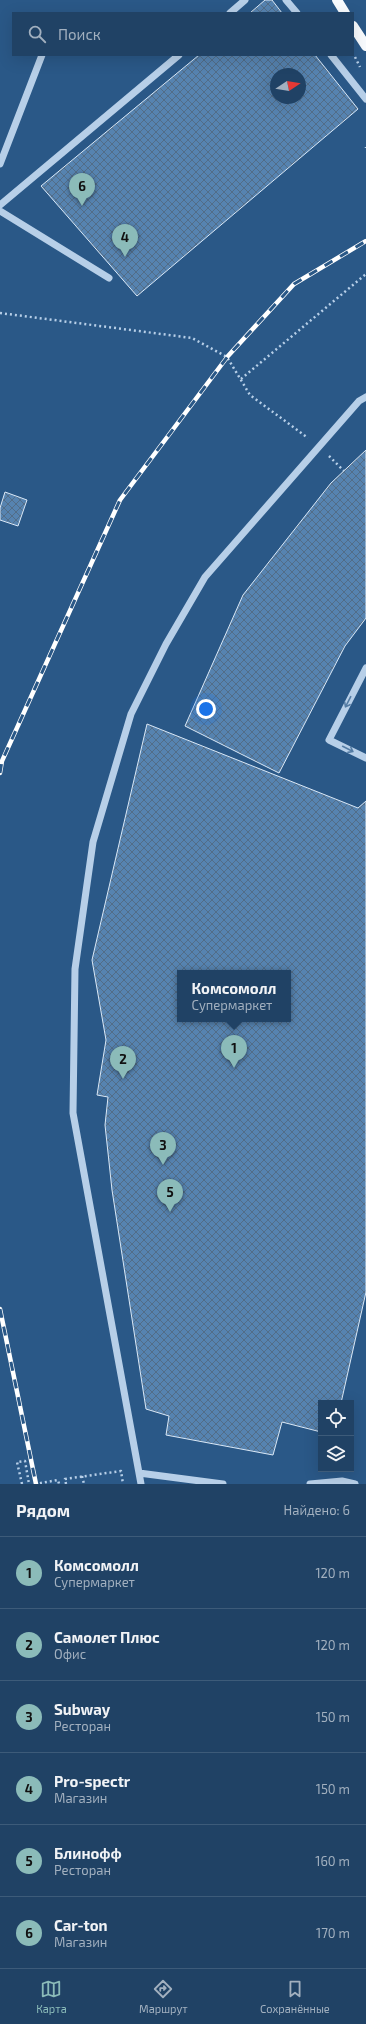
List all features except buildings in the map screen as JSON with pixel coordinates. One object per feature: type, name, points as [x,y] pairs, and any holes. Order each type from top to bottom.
[{"type":"main road","points":[[337,0],[344,12]]},
{"type":"main road","points":[[354,28],[366,46]]},
{"type":"lane","points":[[231,12],[245,0]]},
{"type":"lane","points":[[286,0],[296,12]]},
{"type":"lane","points":[[0,164],[42,56]]},
{"type":"lane","points":[[0,205],[178,56]]},
{"type":"lane","points":[[332,56],[366,99]]},
{"type":"lane","points":[[0,211],[108,278]]},
{"type":"lane","points":[[141,1484],[73,1113],[75,969],[93,842],[131,714],[170,637],[204,577],[318,446],[359,401],[366,397]]},
{"type":"lane","points":[[366,668],[329,740],[366,758]]},
{"type":"lane","points":[[139,1473],[223,1484]]},
{"type":"lane","points":[[310,1484],[342,1481],[355,1484]]},
{"type":"path","points":[[241,379],[366,274]]},
{"type":"path","points":[[0,313],[192,338],[227,357],[250,395],[318,446],[344,471]]},
{"type":"path","points":[[22,1484],[17,1462],[25,1461],[29,1484]]},
{"type":"path","points":[[66,1484],[65,1479],[121,1471],[123,1484]]},
{"type":"path","points":[[82,1476],[84,1484]]},
{"type":"path","points":[[35,1484],[58,1480],[59,1484]]},
{"type":"railway","points":[[0,773],[2,761],[120,500],[228,356],[294,284],[366,241]]},
{"type":"railway","points":[[0,1309],[36,1484]]},
{"type":"place","name":"Car-ton","points":[[82,206]]},
{"type":"place","name":"Pro-spectr","points":[[125,257]]},
{"type":"place","name":"Комсомолл","points":[[234,1068]]},
{"type":"place","name":"Самолет Плюс","points":[[123,1079]]},
{"type":"place","name":"Subway","points":[[163,1165]]},
{"type":"place","name":"Блинофф","points":[[170,1212]]}]
